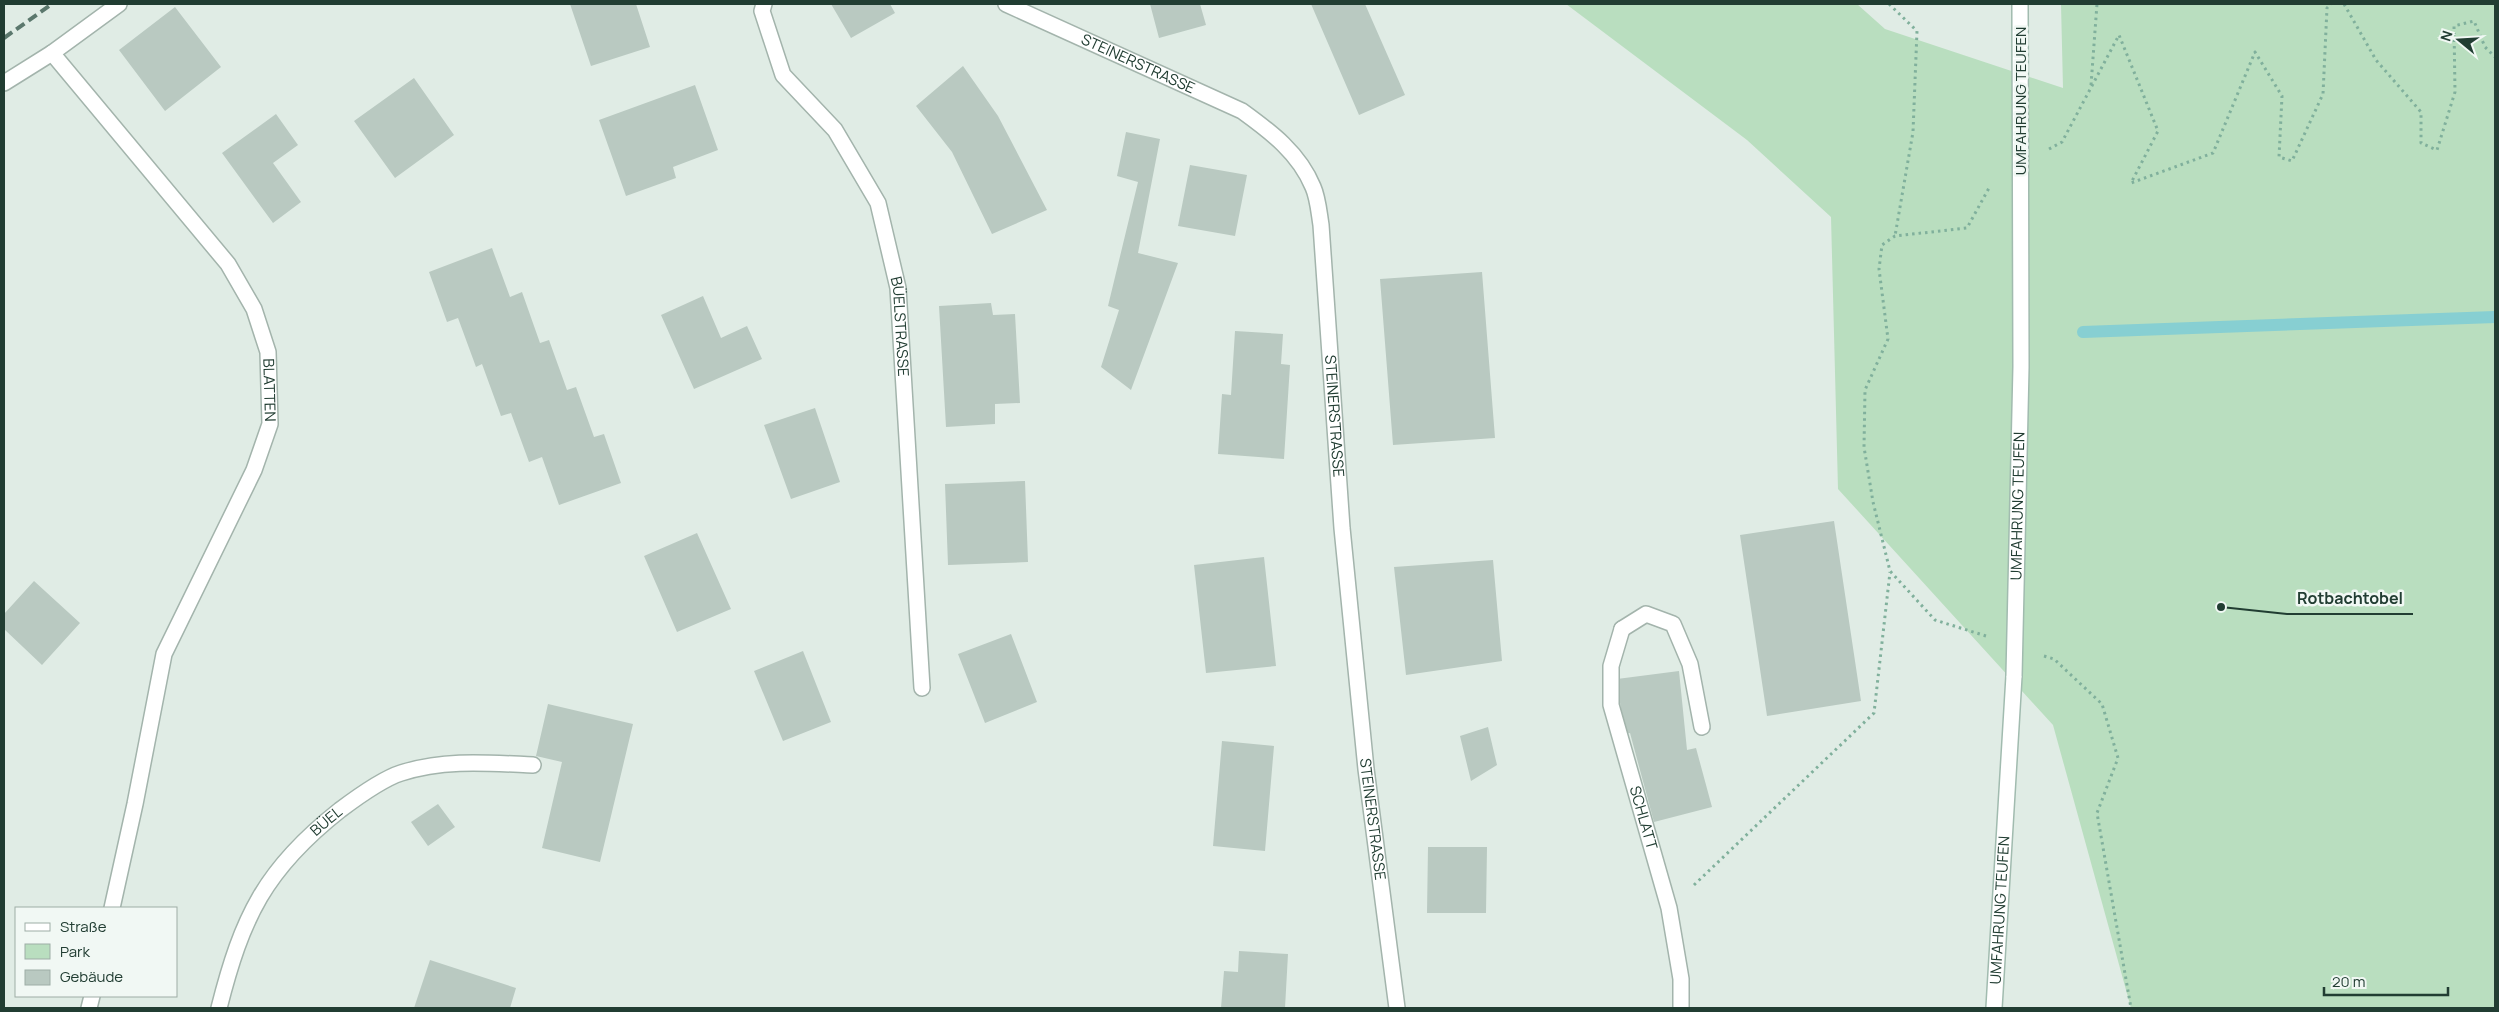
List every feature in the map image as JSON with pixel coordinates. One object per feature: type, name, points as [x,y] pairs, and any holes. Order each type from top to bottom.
[{"type":"street","points":[[4,83],[52,52],[119,4]]},
{"type":"street","name":"BÜELSTRASSE","points":[[764,4],[762,11],[783,75],[835,130],[878,203],[898,288],[922,688]]},
{"type":"street","name":"STEINERSTRASSE","points":[[1006,4],[1242,111],[1273,133],[1300,161],[1314,188],[1321,225],[1342,528],[1366,769],[1397,1008]]},
{"type":"street","name":"UMFAHRUNG TEUFEN","points":[[1994,1008],[2014,676],[2021,367],[2020,4]]},
{"type":"street","name":"BLATTEN","points":[[52,52],[228,264],[254,309],[268,352],[270,424],[254,470],[164,654],[135,804],[112,907]]},
{"type":"street","name":"SCHLATT","points":[[1681,1008],[1681,979],[1669,908],[1611,706],[1611,666],[1622,629],[1646,614],[1672,624],[1690,664],[1702,727]]},
{"type":"street","name":"BÜEL","points":[[219,1008],[232,956],[245,924],[266,884],[308,835],[355,799],[400,773],[451,762],[532,765]]},
{"type":"path","points":[[1669,908],[1874,713],[1890,571],[1873,502],[1864,447],[1866,390],[1888,339],[1879,269],[1882,244],[1895,236],[1912,132],[1917,31],[1889,4]]},
{"type":"path","points":[[2097,4],[2091,88],[2119,35],[2158,131],[2131,183],[2212,153],[2255,52],[2282,96],[2279,157],[2292,161],[2323,94],[2327,8],[2331,4]]},
{"type":"path","points":[[2344,4],[2376,60],[2421,112],[2422,143],[2437,150],[2456,92],[2454,26],[2474,21],[2484,47],[2495,58]]},
{"type":"path","points":[[1890,571],[1935,620],[1988,637]]},
{"type":"path","points":[[2039,654],[2054,659],[2102,704],[2118,758],[2097,813],[2131,1008]]},
{"type":"green space","points":[[1566,4],[1857,4],[1885,29],[2063,88],[2061,4],[2495,4],[2495,1008],[2131,1008],[2053,725],[1838,489],[1831,217],[1747,140]]},
{"type":"building","points":[[570,4],[636,4],[650,47],[591,66]]},
{"type":"building","points":[[831,4],[890,4],[895,13],[851,38]]},
{"type":"building","points":[[1150,4],[1200,4],[1206,25],[1159,38]]},
{"type":"building","points":[[1311,4],[1365,4],[1405,95],[1359,115]]},
{"type":"building","points":[[175,7],[221,67],[165,111],[119,50]]},
{"type":"building","points":[[963,66],[998,116],[1047,210],[992,234],[952,152],[916,106]]},
{"type":"building","points":[[414,78],[454,135],[395,178],[354,121]]},
{"type":"building","points":[[695,85],[718,150],[673,167],[676,178],[626,196],[599,120]]},
{"type":"building","points":[[276,114],[298,145],[273,163],[301,202],[273,223],[222,153]]},
{"type":"building","points":[[1126,132],[1160,139],[1138,253],[1178,263],[1131,390],[1101,367],[1119,310],[1108,306],[1138,182],[1117,176]]},
{"type":"building","points":[[1190,165],[1247,175],[1235,236],[1178,226]]},
{"type":"building","points":[[492,248],[510,297],[522,292],[540,343],[549,340],[567,390],[576,387],[594,437],[604,434],[621,483],[559,505],[542,457],[529,462],[511,413],[501,416],[482,364],[476,367],[458,318],[447,322],[429,272]]},
{"type":"building","points":[[1482,272],[1495,438],[1393,445],[1380,279]]},
{"type":"building","points":[[703,296],[721,338],[747,326],[762,359],[694,389],[661,315]]},
{"type":"building","points":[[991,303],[993,315],[1015,314],[1020,403],[995,404],[995,424],[946,427],[939,306]]},
{"type":"building","points":[[1235,331],[1283,334],[1281,364],[1290,365],[1284,459],[1218,454],[1222,394],[1231,395]]},
{"type":"building","points":[[815,408],[840,482],[791,499],[764,425]]},
{"type":"building","points":[[1025,481],[1028,562],[948,565],[945,484]]},
{"type":"building","points":[[1834,521],[1861,701],[1767,716],[1740,535]]},
{"type":"building","points":[[697,533],[731,609],[677,632],[644,556]]},
{"type":"building","points":[[1264,557],[1276,666],[1206,673],[1194,565]]},
{"type":"building","points":[[1493,560],[1502,661],[1406,675],[1394,567]]},
{"type":"building","points":[[34,581],[80,623],[42,665],[4,629],[4,614]]},
{"type":"building","points":[[1011,634],[1037,702],[985,723],[958,654]]},
{"type":"building","points":[[803,651],[831,722],[783,741],[754,671]]},
{"type":"building","points":[[1679,671],[1687,750],[1696,748],[1712,807],[1654,822],[1630,733],[1624,734],[1617,679]]},
{"type":"building","points":[[548,704],[633,724],[600,862],[542,848],[562,762],[536,756]]},
{"type":"building","points":[[1488,727],[1497,765],[1471,781],[1460,736]]},
{"type":"building","points":[[1222,741],[1274,746],[1265,851],[1213,846]]},
{"type":"building","points":[[438,804],[455,827],[428,846],[411,822]]},
{"type":"building","points":[[1428,847],[1487,847],[1486,913],[1427,913]]},
{"type":"building","points":[[1239,951],[1288,954],[1285,1008],[1221,1008],[1224,971],[1238,972]]},
{"type":"building","points":[[430,960],[516,988],[510,1008],[414,1008]]},
{"type":"waterway","points":[[2083,332],[2495,317]]},
{"type":"railway","points":[[4,38],[52,4]]},
{"type":"place","name":"Rotbachtobel","points":[[2221,607]]}]
